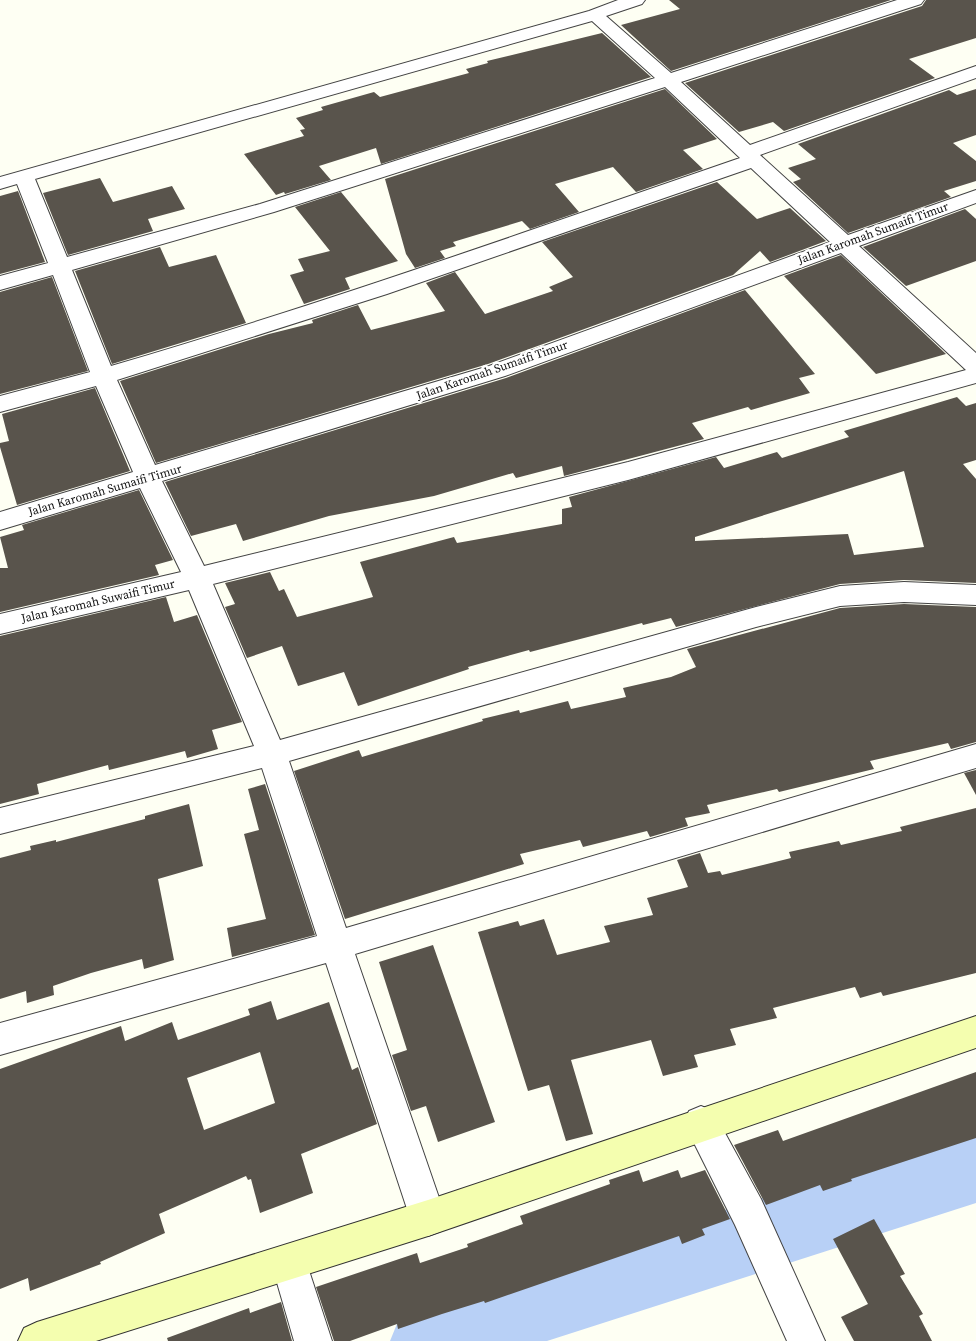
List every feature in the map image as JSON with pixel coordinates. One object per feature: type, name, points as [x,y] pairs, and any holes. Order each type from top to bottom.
[{"type":"street","points":[[428,1218],[272,754],[197,578],[148,478],[58,267],[12,180],[595,15],[603,10],[636,0]]},
{"type":"street","points":[[0,283],[285,202],[915,0]]},
{"type":"street","points":[[595,15],[751,156],[976,366]]},
{"type":"street","points":[[0,404],[104,377],[386,286],[751,156],[976,72]]},
{"type":"street","name":"Jalan Karomah Sumaifi Timur","points":[[0,521],[148,478],[497,371],[976,196]]},
{"type":"street","name":"Jalan Karomah Suwaifi Timur","points":[[0,624],[197,578],[628,472],[976,375]]},
{"type":"street","points":[[0,820],[272,754],[756,617],[840,596],[904,592],[976,595]]},
{"type":"street","points":[[0,1040],[337,945],[976,756]]},
{"type":"street","points":[[37,1341],[428,1218],[701,1123],[976,1032]]},
{"type":"street","points":[[701,1123],[748,1212],[806,1341]]},
{"type":"street","points":[[289,1262],[313,1341]]},
{"type":"building","points":[[669,0],[891,0],[671,71],[621,25],[680,9]]},
{"type":"building","points":[[926,0],[976,0],[976,38],[909,59],[935,78],[784,131],[773,122],[739,132],[685,83],[922,6]]},
{"type":"building","points":[[602,33],[651,77],[381,164],[376,148],[319,166],[331,180],[285,194],[284,192],[276,195],[244,154],[304,136],[300,130],[305,129],[296,118],[323,110],[321,107],[374,92],[380,97],[469,73],[466,69],[488,63],[487,61]]},
{"type":"building","points":[[665,89],[717,139],[683,150],[703,169],[636,192],[613,167],[555,184],[579,212],[530,229],[522,221],[453,242],[456,246],[440,251],[445,258],[415,268],[406,254],[385,179]]},
{"type":"building","points":[[976,89],[976,135],[953,143],[976,161],[976,181],[944,191],[951,197],[848,233],[793,182],[801,179],[788,168],[816,159],[798,144],[949,90],[957,95]]},
{"type":"building","points":[[100,178],[113,202],[172,186],[185,209],[148,219],[153,231],[68,255],[43,193]]},
{"type":"building","points":[[717,182],[757,219],[790,208],[826,241],[770,262],[760,251],[733,275],[488,364],[156,463],[120,381],[269,334],[313,323],[312,320],[358,305],[371,330],[445,311],[426,283],[455,272],[485,314],[553,291],[549,287],[573,277],[542,242]]},
{"type":"building","points":[[18,191],[45,262],[0,274],[0,196]]},
{"type":"building","points":[[341,192],[398,261],[345,278],[350,289],[304,304],[290,275],[304,271],[298,259],[330,251],[295,207]]},
{"type":"building","points":[[965,209],[976,219],[976,261],[906,286],[863,247]]},
{"type":"building","points":[[160,247],[169,267],[216,255],[246,323],[112,364],[75,271]]},
{"type":"building","points":[[841,255],[946,354],[876,374],[784,276]]},
{"type":"building","points":[[52,277],[88,371],[0,394],[0,292]]},
{"type":"building","points":[[745,290],[815,374],[799,378],[810,393],[751,410],[748,407],[692,423],[704,439],[564,476],[562,466],[516,478],[513,473],[434,496],[329,516],[243,541],[236,524],[191,536],[165,482],[506,378]]},
{"type":"building","points":[[95,388],[130,471],[17,505],[0,447],[0,443],[9,441],[2,414]]},
{"type":"building","points":[[957,397],[966,406],[976,403],[976,460],[963,464],[976,479],[976,583],[904,580],[840,584],[676,627],[671,618],[643,625],[642,623],[530,652],[529,650],[468,667],[469,669],[358,706],[344,672],[298,686],[282,646],[247,658],[225,607],[235,604],[225,583],[270,572],[279,591],[284,589],[297,617],[373,597],[360,562],[454,537],[457,543],[562,524],[562,509],[572,507],[569,497],[716,457],[724,468],[777,452],[782,458],[849,437],[844,431]],"holes":[[[904,471],[924,547],[854,555],[848,534],[695,541],[695,537]]]},
{"type":"building","points":[[139,490],[173,560],[155,565],[159,575],[0,612],[0,568],[8,568],[0,537],[24,530],[22,525]]},
{"type":"building","points":[[166,597],[174,622],[197,615],[242,722],[212,730],[218,749],[187,758],[185,751],[109,770],[108,765],[37,784],[39,794],[0,804],[0,636]]},
{"type":"building","points":[[904,604],[976,607],[976,742],[951,749],[948,743],[870,761],[874,769],[779,792],[777,789],[707,805],[710,813],[685,818],[688,826],[650,837],[647,831],[583,847],[580,840],[520,854],[524,864],[345,919],[294,771],[359,750],[362,757],[483,721],[482,719],[519,710],[520,713],[568,701],[571,709],[626,697],[623,688],[671,677],[696,667],[687,649],[840,608]]},
{"type":"building","points":[[976,770],[976,795],[964,773]]},
{"type":"building","points":[[265,784],[315,935],[232,957],[227,928],[266,919],[244,834],[259,830],[248,789]]},
{"type":"building","points":[[189,804],[203,866],[158,879],[174,960],[144,969],[142,959],[91,973],[53,986],[54,995],[27,1003],[26,991],[0,999],[0,858],[31,850],[30,846],[56,840],[56,842],[145,819],[145,816]]},
{"type":"building","points":[[976,808],[976,973],[883,996],[881,992],[860,998],[855,987],[773,1008],[777,1018],[730,1029],[736,1045],[694,1055],[698,1067],[663,1076],[651,1040],[571,1060],[593,1134],[566,1141],[549,1085],[528,1091],[478,932],[518,921],[520,926],[544,919],[557,955],[610,942],[604,926],[653,915],[647,898],[688,887],[677,860],[700,853],[708,873],[720,871],[722,875],[791,858],[789,852],[839,841],[841,845],[902,831],[900,827]]},
{"type":"building","points":[[433,945],[495,1122],[438,1142],[426,1106],[411,1111],[392,1055],[407,1050],[379,962]]},
{"type":"building","points":[[271,1001],[277,1020],[329,1002],[352,1070],[358,1067],[377,1124],[301,1154],[313,1193],[260,1213],[251,1179],[248,1180],[246,1176],[159,1214],[165,1233],[100,1262],[101,1264],[30,1291],[28,1278],[0,1289],[0,1069],[121,1026],[125,1041],[172,1022],[178,1040],[250,1015],[248,1009]],"holes":[[[260,1052],[275,1103],[204,1130],[187,1078]]]},
{"type":"building","points":[[976,1072],[976,1138],[851,1179],[852,1181],[823,1191],[820,1185],[766,1205],[734,1145],[778,1130],[783,1141]]},
{"type":"building","points":[[639,1170],[643,1182],[678,1170],[681,1178],[705,1170],[730,1219],[702,1229],[705,1235],[682,1244],[679,1236],[485,1303],[484,1301],[398,1329],[397,1324],[350,1341],[334,1341],[316,1287],[417,1253],[420,1263],[468,1247],[467,1244],[523,1224],[520,1216],[610,1184],[609,1180]]},
{"type":"building","points":[[874,1219],[905,1274],[900,1276],[923,1314],[919,1316],[932,1341],[854,1341],[841,1317],[868,1304],[833,1239]]},
{"type":"building","points":[[281,1302],[292,1341],[168,1341],[167,1338],[249,1308],[250,1313]]},
{"type":"waterway","points":[[428,1341],[976,1167]]}]
